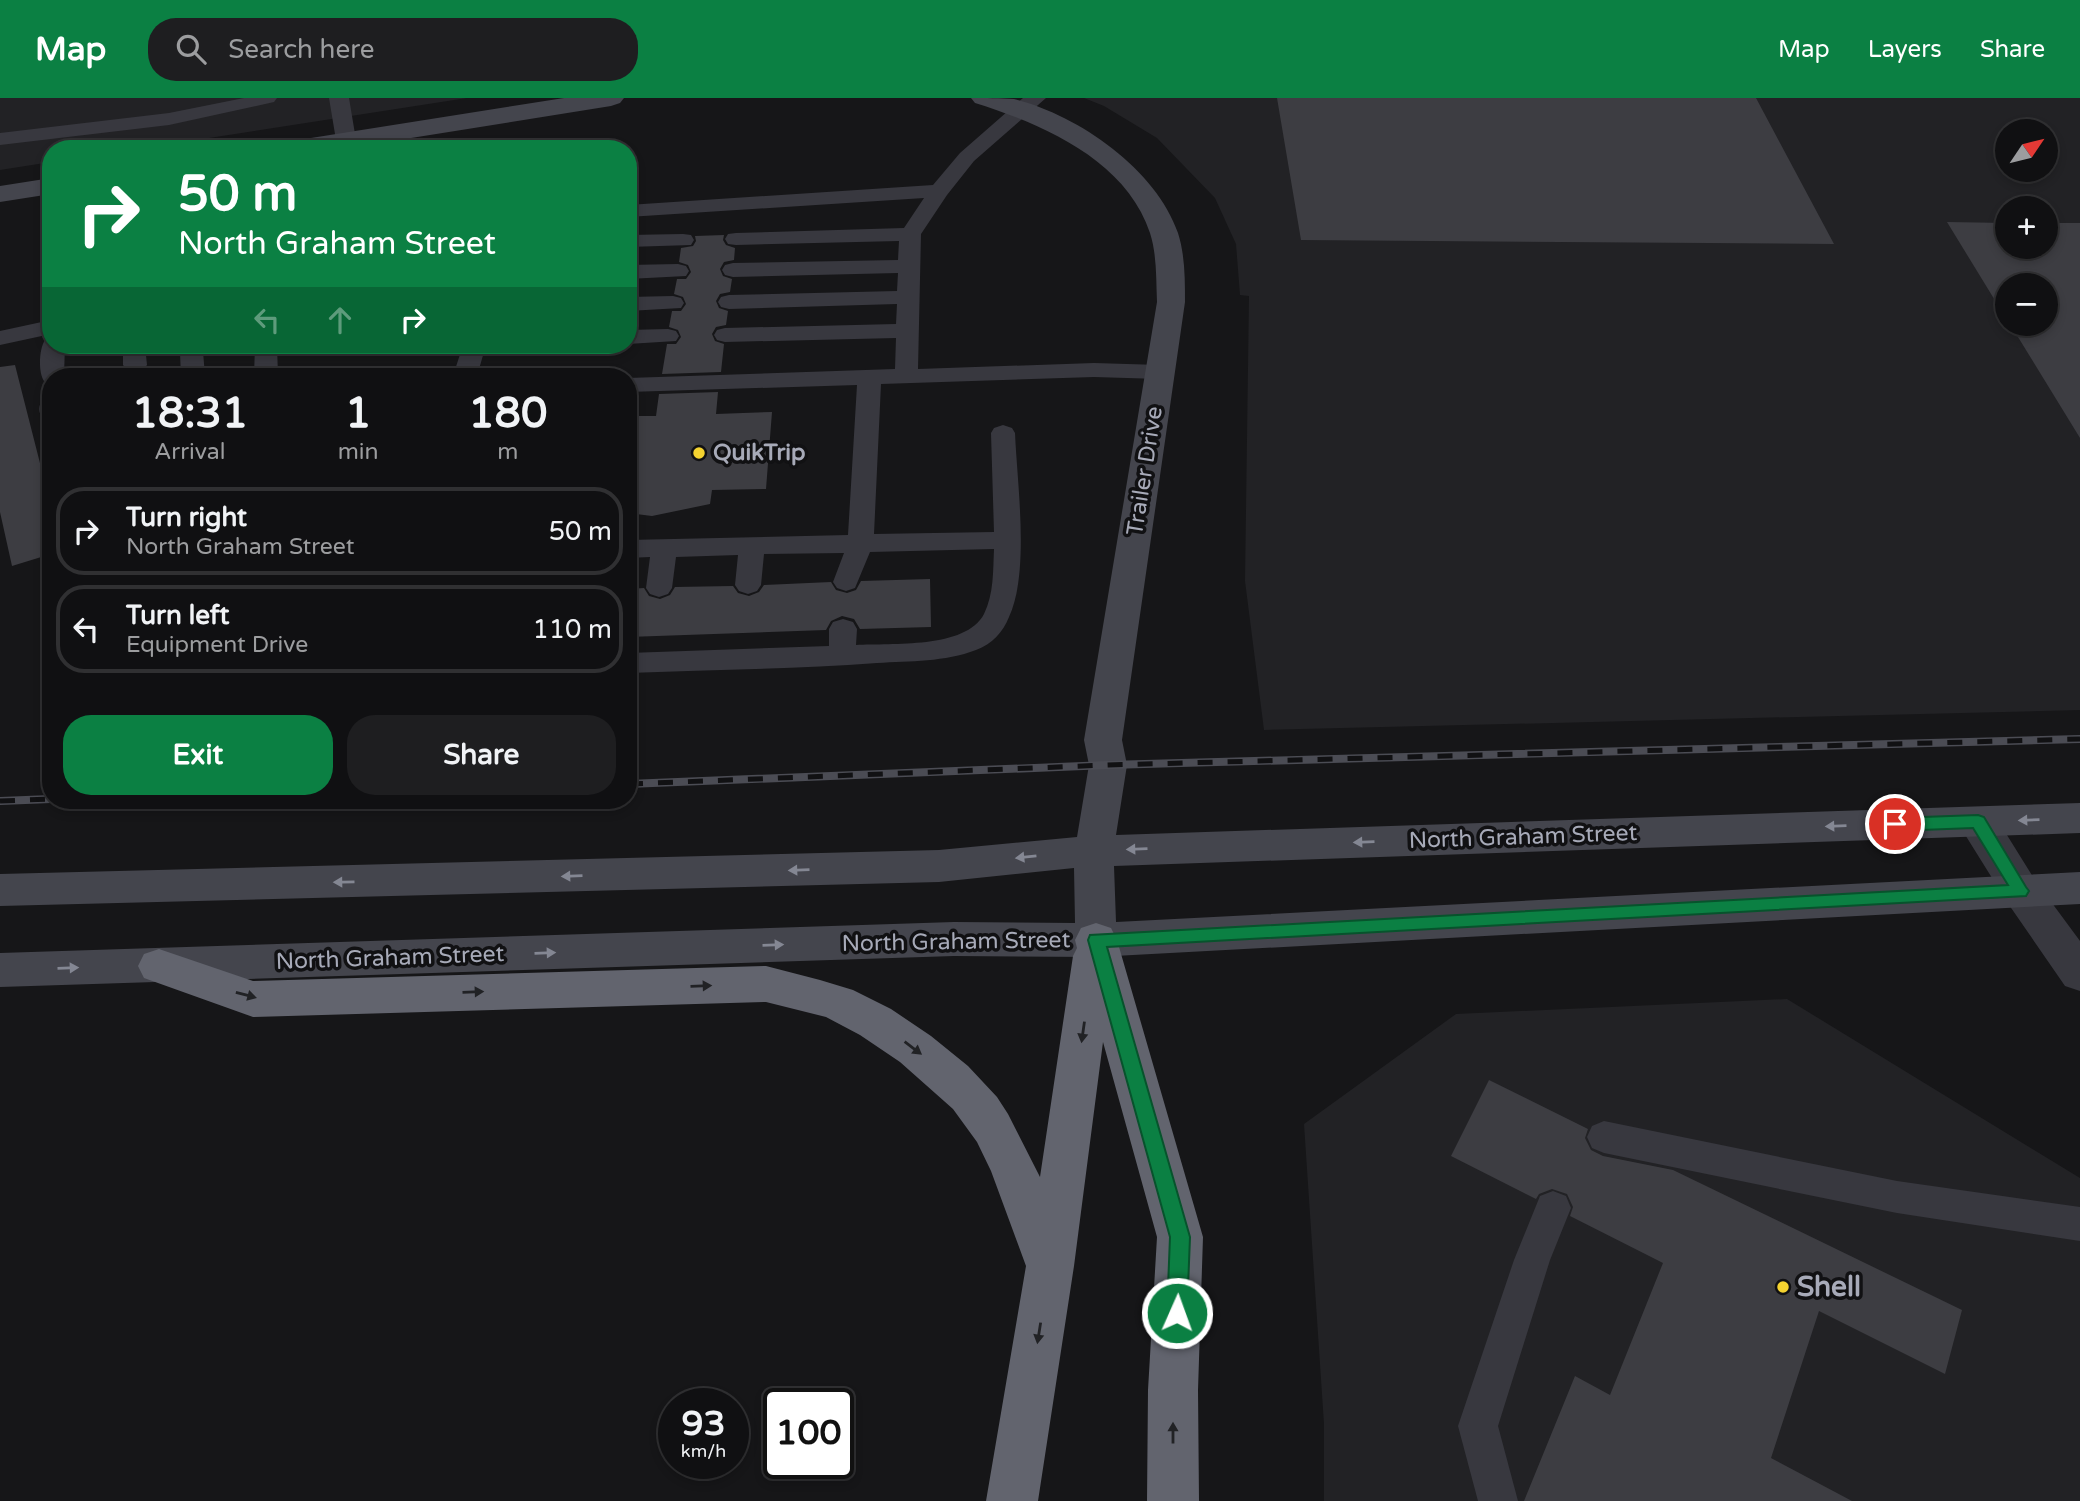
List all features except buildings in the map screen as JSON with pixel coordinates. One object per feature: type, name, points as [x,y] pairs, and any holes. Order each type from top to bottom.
[{"type":"highway","points":[[1012,1501],[1050,1266],[1096,940]]},
{"type":"highway","points":[[1096,940],[1180,1237],[1173,1390],[1173,1501]]},
{"type":"highway","points":[[159,966],[253,999],[766,984],[838,1003],[886,1028],[908,1044],[940,1069],[981,1111],[1022,1185],[1050,1266]]},
{"type":"main road","points":[[346,140],[611,98]]},
{"type":"main road","name":"Trailer Drive","points":[[984,98],[1028,103],[1104,155],[1129,179],[1161,224],[1170,256],[1171,302],[1103,740],[1108,765],[1094,851],[1096,940]]},
{"type":"main road","points":[[0,194],[42,187]]},
{"type":"main road","name":"North Graham Street","points":[[0,890],[939,866],[1094,851],[2080,818]]},
{"type":"main road","name":"North Graham Street","points":[[0,970],[954,939],[1096,940],[2080,888]]},
{"type":"street","points":[[1978,822],[2021,891],[2080,974]]},
{"type":"lane","points":[[0,139],[178,116],[240,106],[267,98]]},
{"type":"lane","points":[[339,98],[346,140]]},
{"type":"lane","points":[[906,377],[910,234],[939,191],[967,157],[1028,103]]},
{"type":"lane","points":[[637,210],[939,191]]},
{"type":"lane","points":[[736,239],[910,234]]},
{"type":"lane","points":[[637,241],[682,240]]},
{"type":"lane","points":[[733,270],[909,267]]},
{"type":"lane","points":[[637,272],[678,271]]},
{"type":"lane","points":[[729,302],[908,297]]},
{"type":"lane","points":[[637,304],[673,303]]},
{"type":"lane","points":[[0,338],[42,329]]},
{"type":"lane","points":[[725,335],[907,331]]},
{"type":"lane","points":[[637,337],[668,336]]},
{"type":"lane","points":[[637,385],[1094,370],[1160,372]]},
{"type":"lane","points":[[846,582],[861,542],[869,378]]},
{"type":"lane","points":[[642,654],[742,646],[843,643],[941,649],[978,638],[994,619],[1005,590],[1007,540],[1003,433]]},
{"type":"lane","points":[[637,549],[1007,540]]},
{"type":"lane","points":[[748,585],[752,545]]},
{"type":"lane","points":[[659,588],[664,548]]},
{"type":"lane","points":[[1604,1136],[1897,1197],[2080,1224]]},
{"type":"lane","points":[[1498,1501],[1478,1426],[1532,1260],[1553,1208]]},
{"type":"shaded area","points":[[0,98],[467,98],[196,140],[42,140],[42,163],[0,170]]},
{"type":"shaded area","points":[[1084,98],[2080,98],[2080,710],[1264,730],[1245,581],[1249,296],[1240,295],[1236,244],[1215,198],[1157,138],[1104,106]]},
{"type":"shaded area","points":[[1787,999],[2080,1178],[2080,1501],[1324,1501],[1324,1424],[1304,1124],[1456,1014]]},
{"type":"railway","points":[[637,784],[1108,765],[2080,739]]},
{"type":"railway","points":[[0,801],[42,799]]},
{"type":"place","name":"QuikTrip","points":[[699,453]]},
{"type":"place","name":"Shell","points":[[1783,1287]]},
{"type":"route","points":[[1177,1313],[1180,1237],[1096,940],[2021,891],[1978,822],[1895,824]]}]
